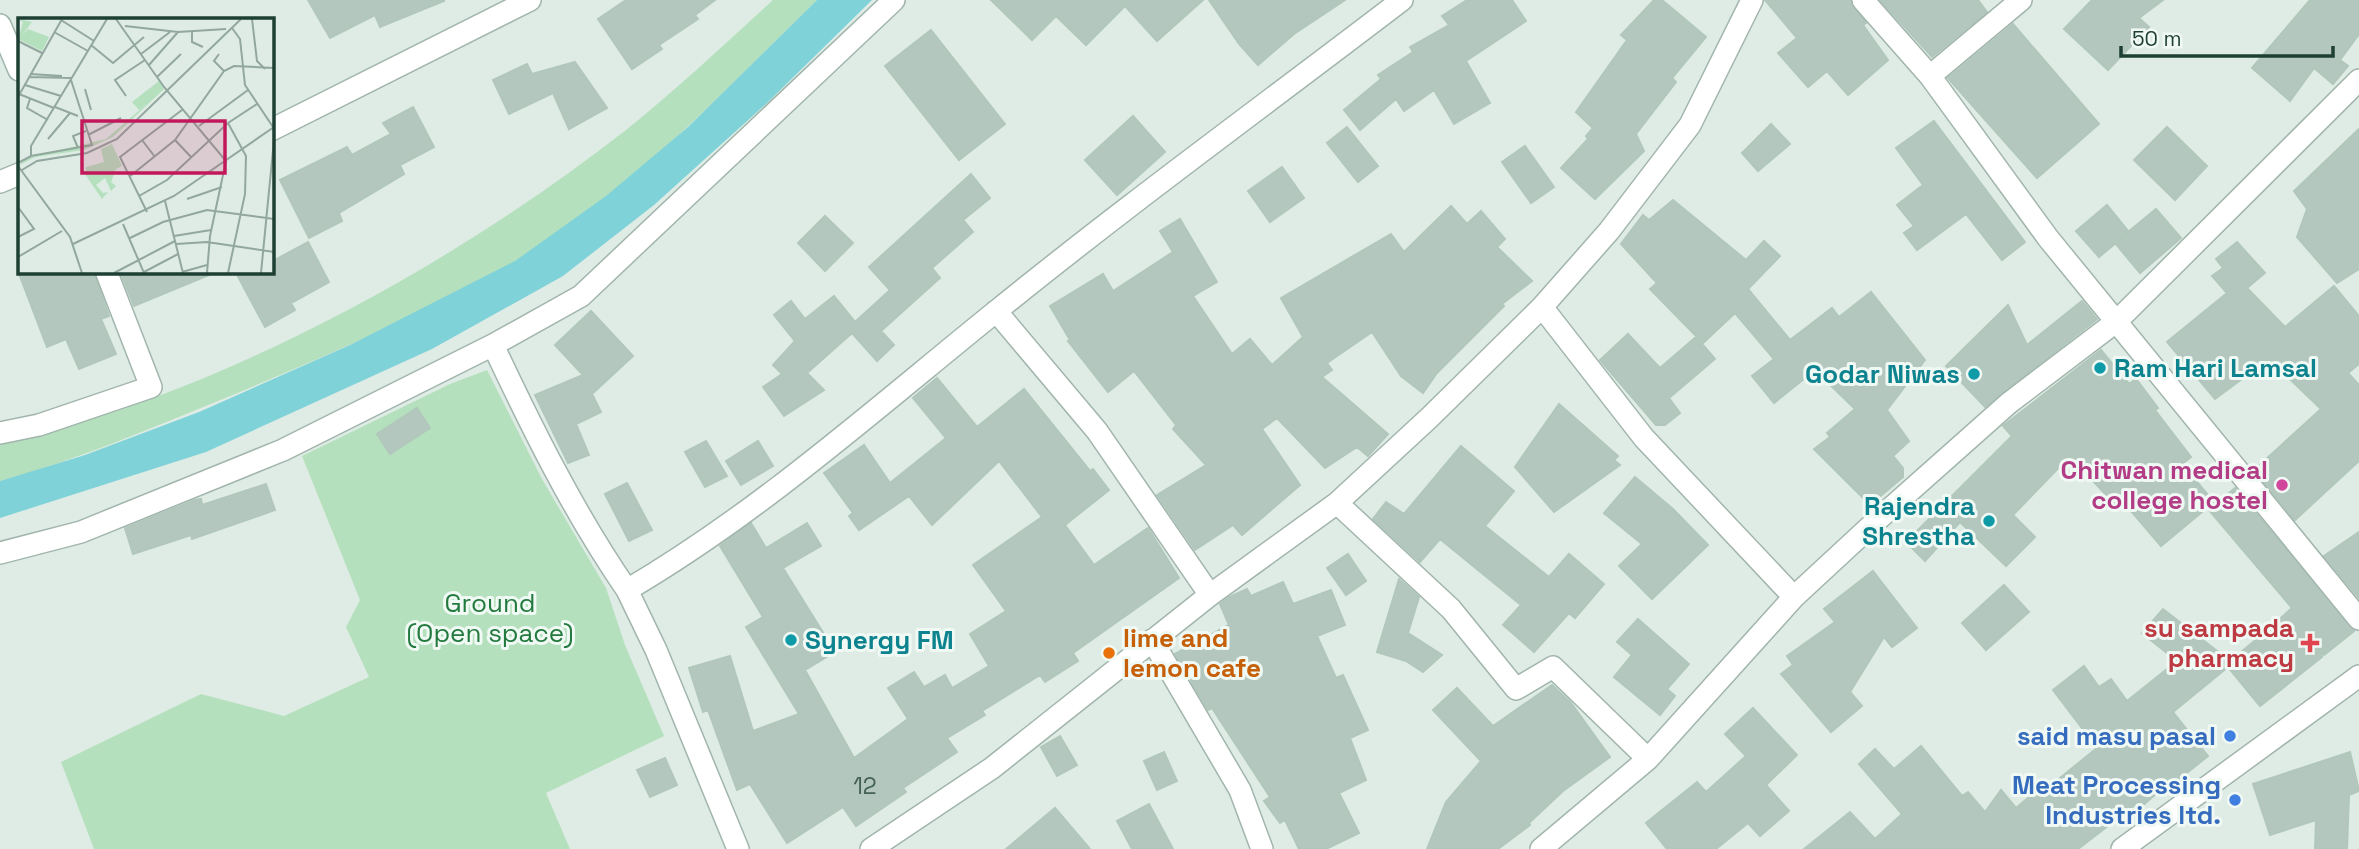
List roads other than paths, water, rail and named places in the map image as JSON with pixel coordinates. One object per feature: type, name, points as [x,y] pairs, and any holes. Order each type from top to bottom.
[{"type":"street","points":[[273,129],[530,0]]},
{"type":"street","points":[[0,553],[81,531],[284,450],[493,345],[581,296],[894,0]]},
{"type":"street","points":[[627,590],[669,566],[835,446],[996,311],[1402,0]]},
{"type":"street","points":[[872,849],[992,768],[1210,595],[1337,503],[1542,307],[1609,231],[1690,125],[1752,0]]},
{"type":"street","points":[[1863,0],[1930,76],[2048,238],[2359,619]]},
{"type":"street","points":[[1930,76],[2021,0]]},
{"type":"street","points":[[0,25],[18,68]]},
{"type":"street","points":[[1541,849],[1648,759],[1794,597],[2009,403],[2117,321],[2359,80]]},
{"type":"street","points":[[0,182],[18,174]]},
{"type":"street","points":[[0,433],[39,425],[151,387],[107,273]]},
{"type":"street","points":[[1542,307],[1644,438],[1794,597]]},
{"type":"street","points":[[996,311],[1097,431],[1210,595]]},
{"type":"street","points":[[493,345],[549,463],[596,544],[627,590],[656,650],[738,849]]},
{"type":"street","points":[[1337,503],[1451,609],[1516,689],[1553,667],[1648,759]]},
{"type":"street","points":[[1152,640],[1240,790],[1262,849]]},
{"type":"street","points":[[2122,849],[2359,676]]},
{"type":"water","points":[[817,0],[872,0],[766,104],[654,205],[563,276],[432,349],[206,452],[0,518],[0,481],[85,455],[199,412],[350,345],[515,261],[606,196],[688,127]]},
{"type":"place","name":"Ram Hari Lamsal","points":[[2100,368]]},
{"type":"place","name":"Godar Niwas","points":[[1974,374]]},
{"type":"place","name":"Chitwan medical college hostel","points":[[2282,485]]},
{"type":"place","name":"Rajendra Shrestha","points":[[1989,521]]},
{"type":"place","name":"Synergy FM","points":[[791,640]]},
{"type":"place","name":"su sampada pharmacy","points":[[2310,643]]},
{"type":"place","name":"lime and lemon cafe","points":[[1109,653]]},
{"type":"place","name":"said masu pasal","points":[[2230,736]]},
{"type":"place","name":"Meat Processing Industries ltd.","points":[[2235,800]]},
{"type":"park label","name":"Ground (Open space)","points":[[490,618]]}]
